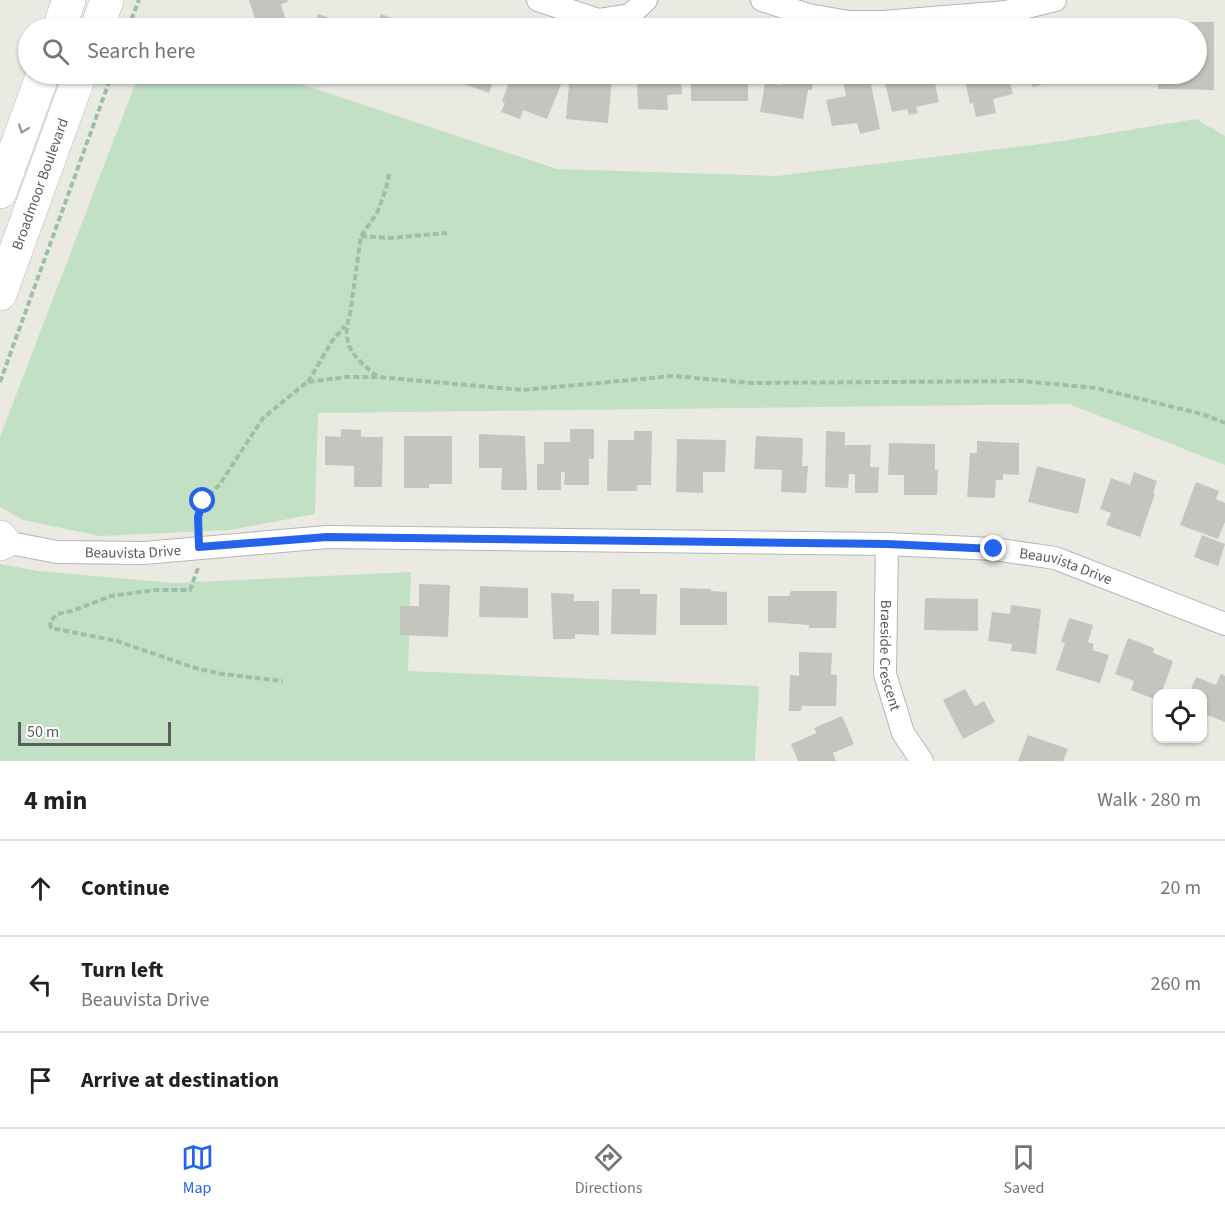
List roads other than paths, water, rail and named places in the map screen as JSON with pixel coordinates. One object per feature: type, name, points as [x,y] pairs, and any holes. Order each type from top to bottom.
[{"type":"main road","points":[[63,18],[69,0]]},
{"type":"main road","points":[[101,18],[107,0]]},
{"type":"main road","points":[[0,192],[39,84]]},
{"type":"main road","name":"Broadmoor Boulevard","points":[[0,294],[76,84]]},
{"type":"street","points":[[538,0],[592,18]]},
{"type":"street","points":[[611,18],[630,15],[646,0]]},
{"type":"street","points":[[762,0],[808,15],[826,18]]},
{"type":"street","points":[[912,18],[1006,12],[1055,0]]},
{"type":"street","name":"Beauvista Drive","points":[[1,541],[57,552],[144,553],[327,537],[887,544],[994,549],[1055,558],[1225,624]]},
{"type":"street","name":"Braeside Crescent","points":[[887,544],[885,674],[903,732],[922,761]]}]
